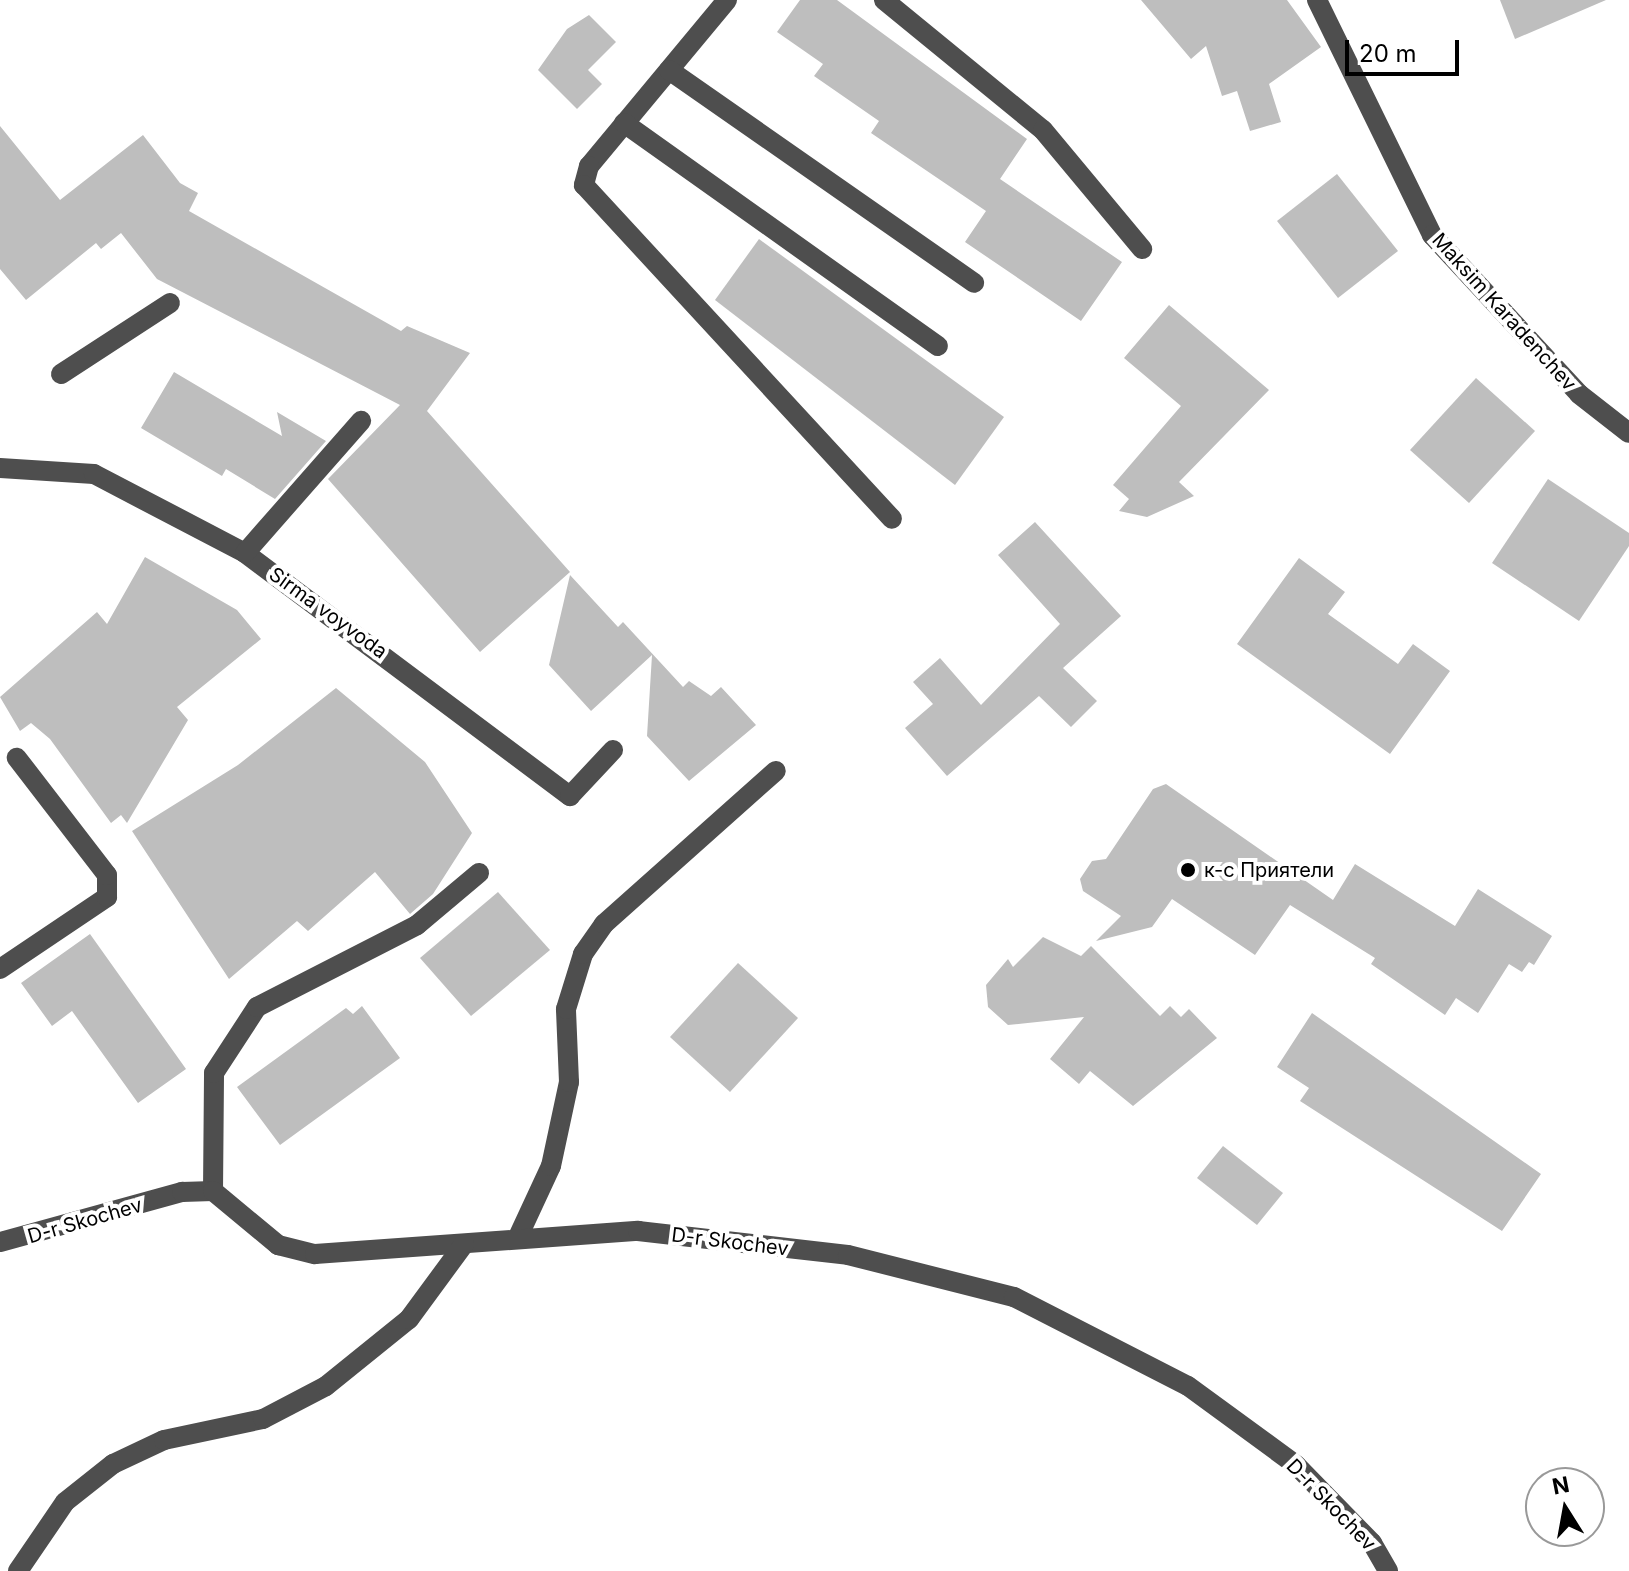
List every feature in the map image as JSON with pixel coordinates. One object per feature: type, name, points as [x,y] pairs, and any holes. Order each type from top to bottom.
[{"type":"street","points":[[727,0],[585,172],[587,191],[892,519]]},
{"type":"street","points":[[884,0],[1043,130],[1142,249]]},
{"type":"street","name":"Maksim Karadenchev","points":[[1317,0],[1432,235],[1579,394],[1629,433]]},
{"type":"street","points":[[669,70],[974,283]]},
{"type":"street","points":[[624,123],[938,346]]},
{"type":"street","points":[[61,374],[170,303]]},
{"type":"street","points":[[245,553],[361,421]]},
{"type":"street","name":"Sirma voyvoda","points":[[0,468],[94,474],[245,553],[570,796],[613,750]]},
{"type":"street","points":[[0,969],[107,897],[107,875],[17,758]]},
{"type":"street","points":[[518,1237],[551,1166],[569,1082],[566,1009],[583,954],[604,924],[776,771]]},
{"type":"street","points":[[213,1191],[208,1141],[214,1073],[257,1007],[417,925],[479,873]]},
{"type":"street","name":"D-r Skochev","points":[[0,1242],[182,1192],[213,1191],[278,1245],[315,1254],[464,1244],[518,1237],[638,1231],[848,1255],[1014,1297],[1188,1386],[1296,1465],[1372,1543],[1388,1571]]},
{"type":"street","points":[[18,1571],[65,1502],[113,1464],[164,1440],[263,1419],[326,1386],[409,1319],[464,1244]]},
{"type":"building","points":[[800,0],[837,0],[1027,139],[1000,179],[1122,262],[1081,321],[965,242],[986,211],[871,133],[879,121],[814,76],[823,64],[777,32]]},
{"type":"building","points":[[1141,0],[1287,0],[1321,47],[1269,84],[1281,122],[1250,131],[1237,91],[1222,96],[1206,46],[1191,59]]},
{"type":"building","points":[[1500,0],[1606,0],[1515,39]]},
{"type":"building","points":[[589,15],[616,42],[588,70],[602,84],[577,109],[538,70],[567,29]]},
{"type":"building","points":[[0,126],[60,200],[143,135],[180,183],[198,193],[189,211],[401,331],[407,326],[470,353],[427,411],[570,572],[480,652],[328,479],[400,405],[157,279],[121,233],[101,249],[96,243],[26,300],[0,269]]},
{"type":"building","points":[[1337,174],[1398,251],[1338,298],[1277,221]]},
{"type":"building","points":[[759,239],[1004,417],[955,485],[715,300]]},
{"type":"building","points":[[1169,305],[1269,390],[1179,482],[1194,496],[1147,517],[1119,511],[1129,499],[1113,485],[1181,406],[1124,358]]},
{"type":"building","points":[[174,372],[282,436],[277,412],[326,441],[275,499],[226,469],[222,476],[141,428]]},
{"type":"building","points":[[1476,378],[1535,431],[1469,503],[1410,450]]},
{"type":"building","points":[[1548,479],[1629,533],[1629,546],[1579,621],[1492,563]]},
{"type":"building","points":[[1035,522],[1121,616],[1063,668],[1097,701],[1071,727],[1039,696],[947,776],[905,728],[933,704],[913,682],[940,658],[981,705],[1060,624],[998,555]]},
{"type":"building","points":[[145,557],[237,610],[261,639],[177,707],[188,720],[127,823],[121,815],[111,823],[50,739],[31,723],[20,731],[0,697],[97,612],[107,624]]},
{"type":"building","points":[[1299,558],[1345,592],[1328,614],[1398,664],[1413,644],[1450,671],[1390,754],[1237,644]]},
{"type":"building","points":[[570,575],[618,627],[623,622],[683,687],[689,681],[711,696],[721,687],[756,725],[689,781],[647,736],[652,655],[591,711],[549,665]]},
{"type":"building","points":[[336,688],[425,762],[472,833],[433,894],[410,914],[375,872],[308,931],[297,921],[229,979],[132,831],[238,765]]},
{"type":"building","points":[[1166,784],[1333,900],[1355,864],[1455,926],[1478,889],[1552,936],[1534,965],[1529,962],[1522,972],[1509,964],[1478,1013],[1456,998],[1445,1015],[1371,964],[1375,958],[1290,905],[1255,955],[1172,899],[1152,927],[1096,941],[1121,916],[1083,891],[1080,879],[1092,861],[1106,859],[1153,789]]},
{"type":"building","points":[[498,892],[550,950],[471,1016],[420,958]]},
{"type":"building","points":[[90,934],[186,1069],[138,1103],[72,1011],[52,1026],[21,983]]},
{"type":"building","points":[[1043,937],[1081,956],[1091,946],[1160,1016],[1170,1006],[1181,1017],[1189,1009],[1217,1038],[1133,1106],[1090,1071],[1079,1084],[1050,1059],[1084,1017],[1008,1025],[988,1007],[986,985],[1008,959],[1013,967]]},
{"type":"building","points":[[738,963],[798,1018],[730,1092],[670,1037]]},
{"type":"building","points":[[362,1006],[400,1058],[280,1145],[237,1087],[346,1008],[353,1014]]},
{"type":"building","points":[[1312,1013],[1541,1174],[1502,1231],[1300,1101],[1309,1088],[1277,1067]]},
{"type":"building","points":[[1223,1146],[1283,1193],[1257,1225],[1197,1178]]},
{"type":"place","name":"к-с Приятели","points":[[1188,870]]}]
